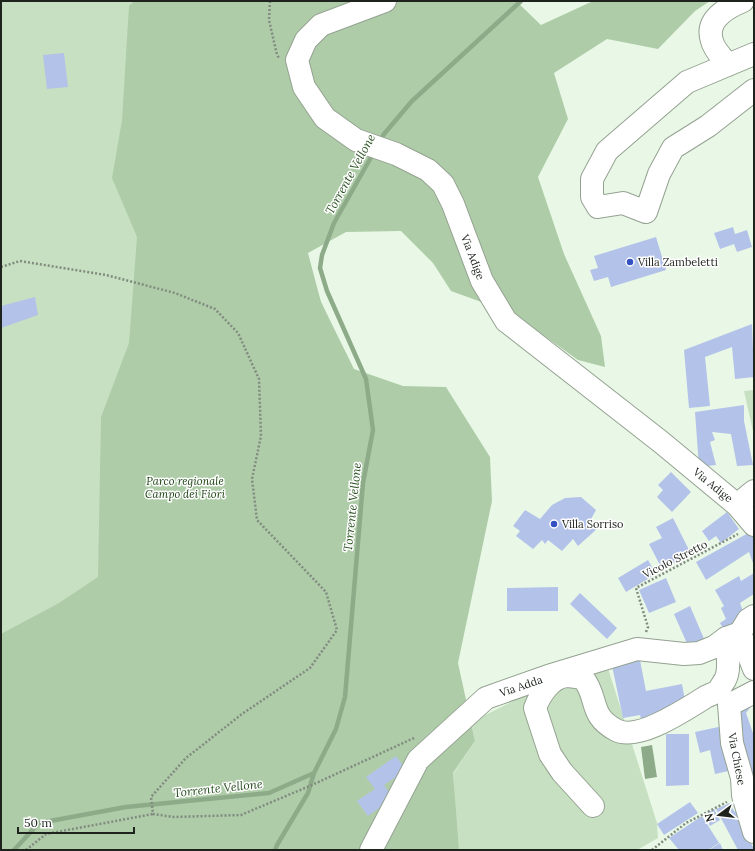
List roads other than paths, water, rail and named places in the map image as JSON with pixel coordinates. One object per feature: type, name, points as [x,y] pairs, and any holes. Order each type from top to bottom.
[{"type":"street","name":"Via Adige","points":[[385,1],[321,26],[306,40],[297,60],[304,87],[325,118],[356,140],[396,154],[428,170],[443,184],[453,204],[482,281],[506,321],[661,442],[737,505],[748,529]]},
{"type":"street","points":[[728,64],[712,42],[710,31],[715,19],[722,11],[743,1]]},
{"type":"street","points":[[754,54],[687,82],[607,151],[592,179],[592,197],[598,207],[623,203],[646,212],[659,174],[673,148],[708,126],[754,90]]},
{"type":"street","points":[[737,505],[754,491]]},
{"type":"street","name":"Via Adda","points":[[371,850],[418,760],[486,698],[548,676],[642,648],[684,654],[699,653],[714,647],[733,636],[748,620],[754,616]]},
{"type":"street","points":[[733,636],[754,669]]},
{"type":"street","points":[[593,806],[562,772],[550,754],[535,708],[540,696],[551,683],[566,676],[583,678],[589,685],[600,718],[617,731],[626,732],[643,730],[685,711],[718,691],[726,679],[733,636]]},
{"type":"street","name":"Via Chiese","points":[[748,792],[742,778],[732,743],[729,705],[754,692]]},
{"type":"street","points":[[748,792],[754,832]]},
{"type":"waterway","name":"Torrente Vellone","points":[[379,142],[412,101],[521,1]]},
{"type":"waterway","name":"Torrente Vellone","points":[[14,850],[39,823],[126,807],[269,793],[314,773],[336,729],[345,697],[363,483],[373,430],[366,379],[327,291],[320,268],[322,255],[334,223],[374,152]]},
{"type":"waterway","points":[[275,850],[308,793],[314,773]]},
{"type":"place","name":"Villa Zambeletti","points":[[630,262]]},
{"type":"place","name":"Villa Sorriso","points":[[554,524]]},
{"type":"park label","name":"Parco regionale Campo dei Fiori","points":[[185,487]]}]
